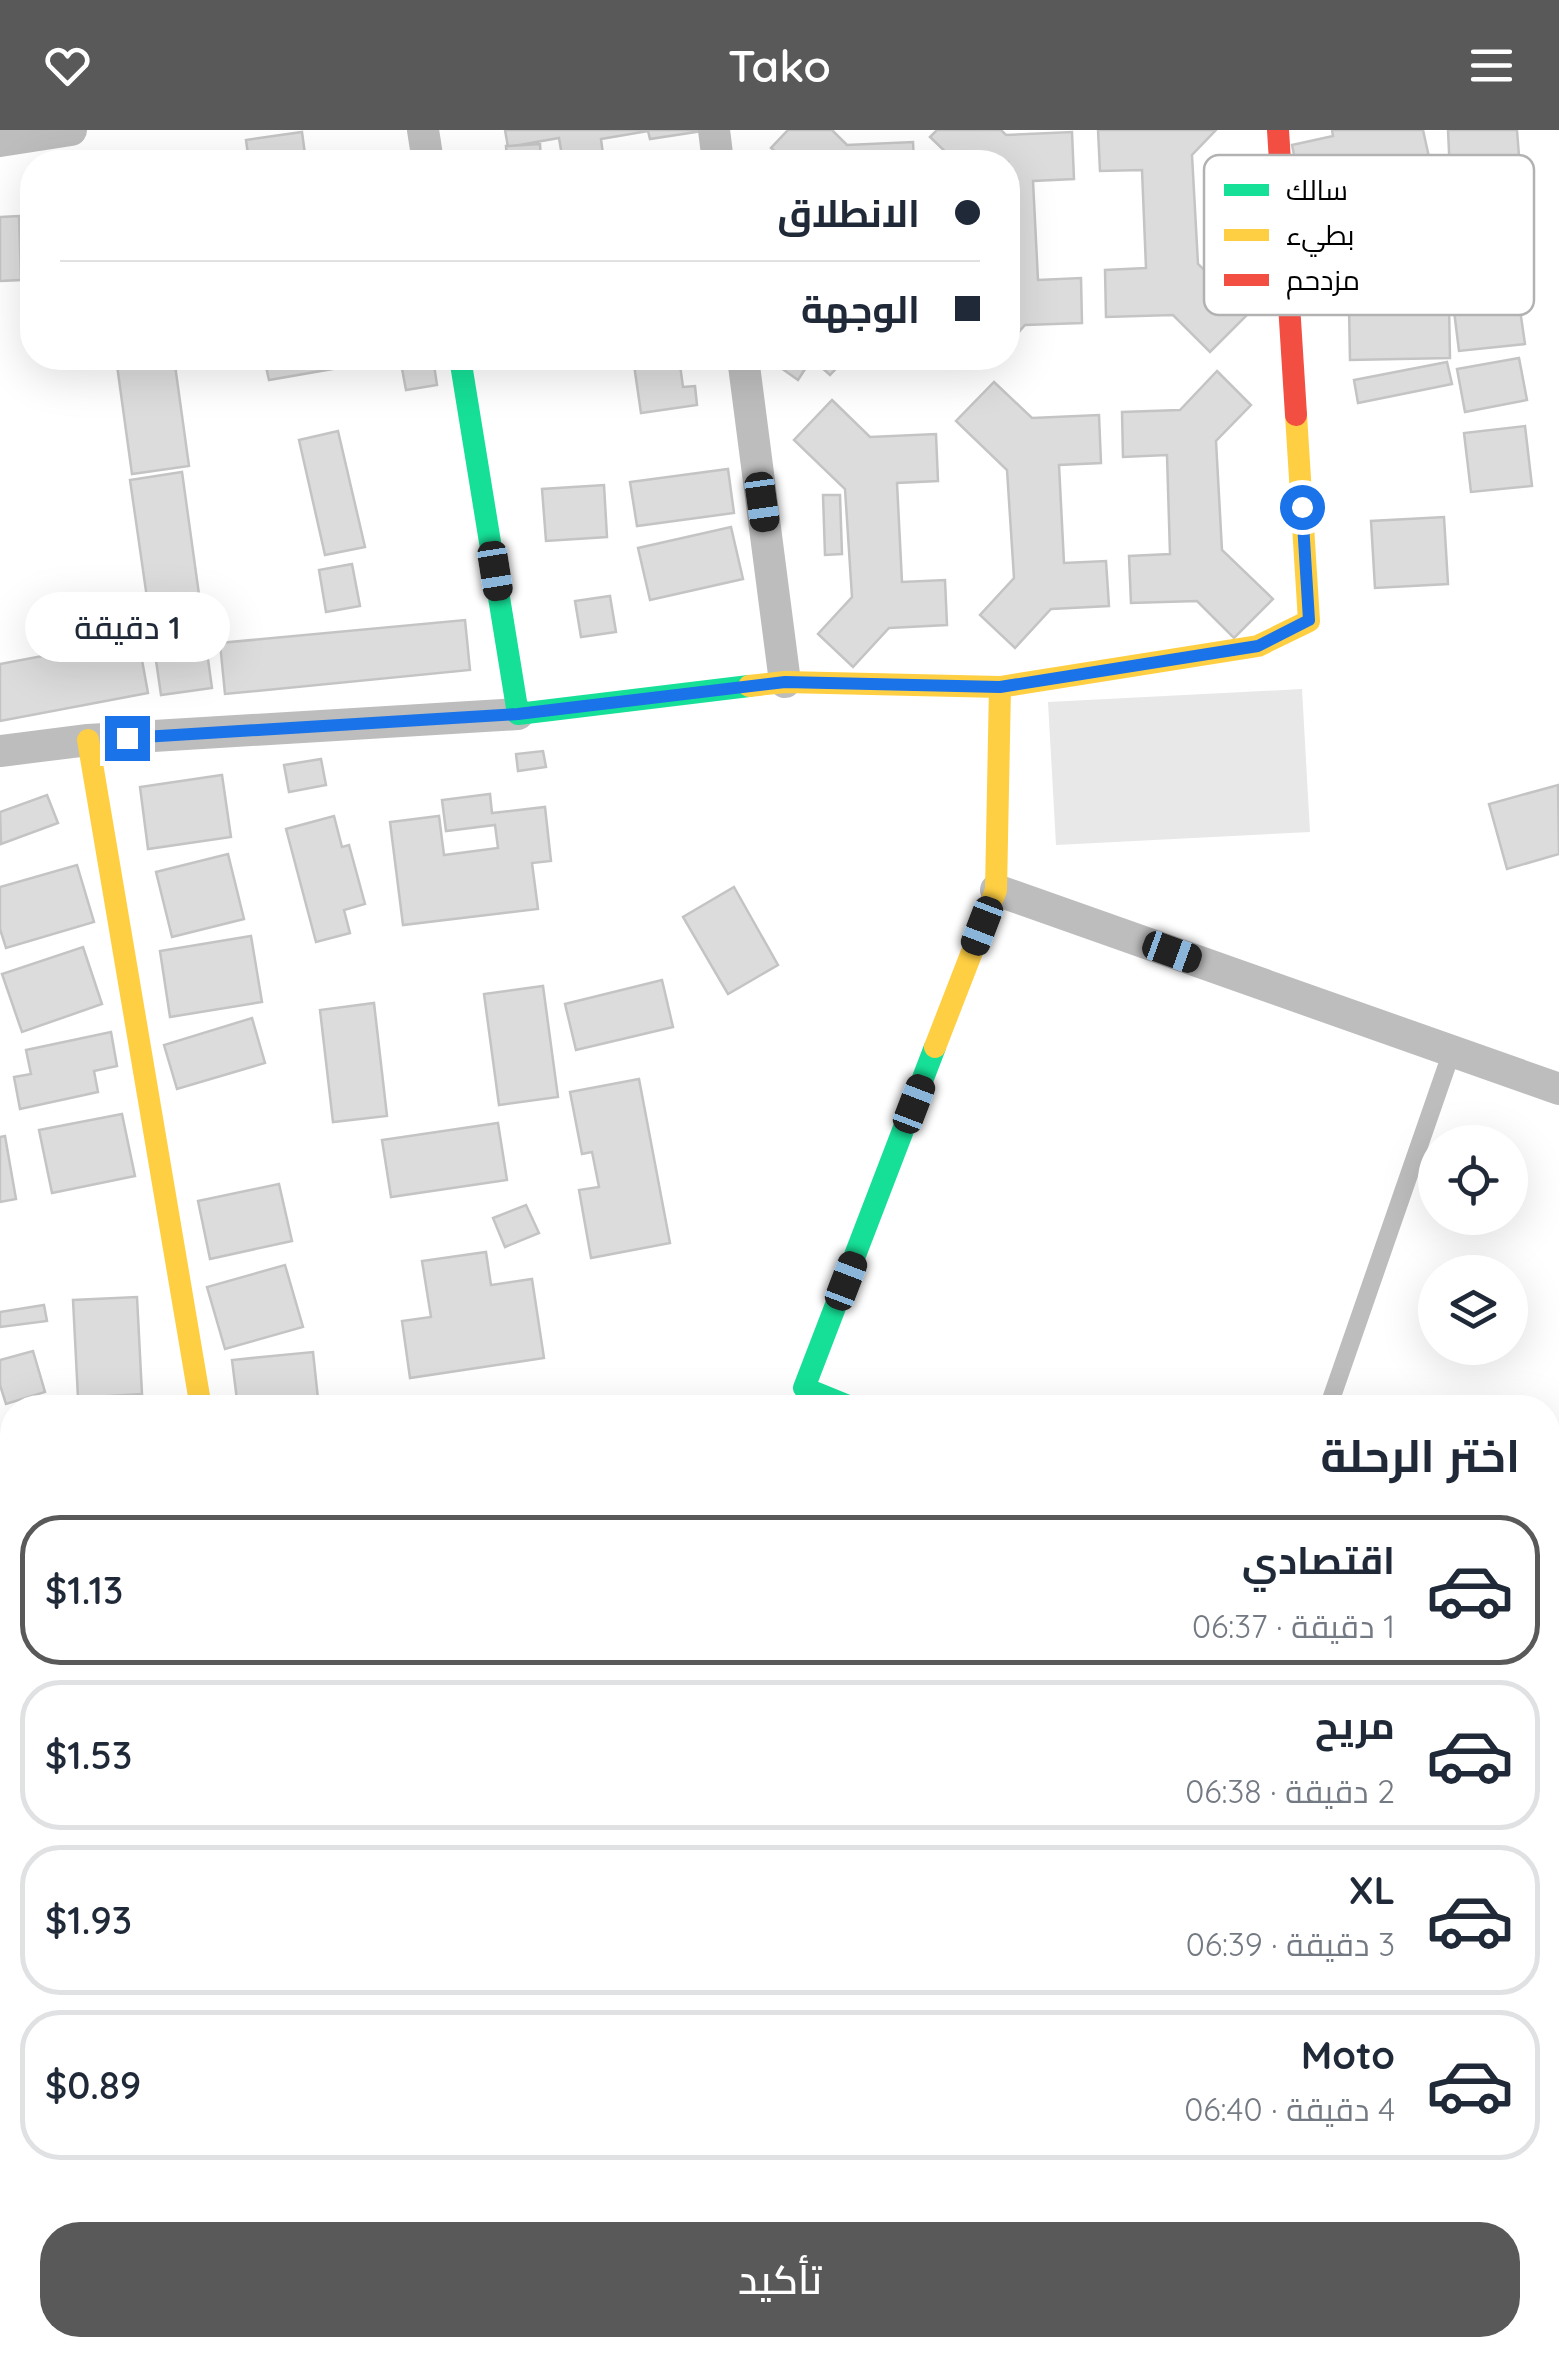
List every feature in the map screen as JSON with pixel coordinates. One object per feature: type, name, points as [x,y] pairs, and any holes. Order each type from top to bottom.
[{"type":"street","points":[[0,141],[71,130]]},
{"type":"street","points":[[1278,130],[1280,155]]},
{"type":"street","points":[[0,751],[88,740],[518,714],[785,682],[1000,687],[1258,646],[1309,620],[1290,315]]},
{"type":"street","points":[[462,370],[518,714]]},
{"type":"street","points":[[745,370],[785,682]]},
{"type":"street","points":[[821,1395],[804,1388],[996,890],[1000,687]]},
{"type":"street","points":[[88,740],[200,1395]]},
{"type":"street","points":[[996,890],[1559,1089]]},
{"type":"lane","points":[[1333,1395],[1452,1052]]},
{"type":"shaded area","points":[[1302,689],[1310,832],[1056,845],[1048,702]]},
{"type":"building","points":[[505,130],[709,130],[650,139],[648,131],[601,139],[602,150],[561,150],[559,138],[508,147]]},
{"type":"building","points":[[788,130],[832,130],[847,145],[913,142],[913,150],[773,150],[771,148]]},
{"type":"building","points":[[937,130],[1001,130],[1006,135],[1072,132],[1074,179],[1033,181],[1038,280],[1081,278],[1082,323],[1025,325],[1020,331],[1020,150],[944,150],[930,137]]},
{"type":"building","points":[[1098,130],[1216,130],[1192,155],[1198,264],[1204,270],[1204,315],[1247,315],[1210,352],[1173,315],[1106,317],[1105,270],[1146,268],[1142,170],[1100,171]]},
{"type":"building","points":[[1332,130],[1423,130],[1429,155],[1294,155],[1292,145],[1333,136]]},
{"type":"building","points":[[1448,130],[1517,130],[1519,155],[1449,155]]},
{"type":"building","points":[[302,132],[304,150],[247,150],[246,140]]},
{"type":"building","points":[[540,144],[540,150],[506,150],[506,146]]},
{"type":"building","points":[[19,216],[20,280],[0,281],[0,217]]},
{"type":"building","points":[[1349,315],[1449,315],[1450,358],[1350,360]]},
{"type":"building","points":[[1454,315],[1521,315],[1525,344],[1459,351]]},
{"type":"building","points":[[1519,358],[1527,400],[1465,412],[1457,369]]},
{"type":"building","points":[[1447,362],[1452,384],[1358,403],[1354,380]]},
{"type":"building","points":[[118,370],[176,370],[189,466],[132,474]]},
{"type":"building","points":[[267,370],[327,370],[269,380]]},
{"type":"building","points":[[402,370],[435,370],[437,385],[406,390]]},
{"type":"building","points":[[635,370],[681,370],[683,387],[695,386],[697,405],[641,413]]},
{"type":"building","points":[[784,370],[804,370],[798,380]]},
{"type":"building","points":[[1217,371],[1251,405],[1216,441],[1222,550],[1273,599],[1234,638],[1197,601],[1131,603],[1129,556],[1170,554],[1167,455],[1123,457],[1122,412],[1180,410]]},
{"type":"building","points":[[994,382],[1032,418],[1099,415],[1101,463],[1059,465],[1064,563],[1106,561],[1109,606],[1051,609],[1015,648],[980,615],[1014,578],[1007,470],[956,421]]},
{"type":"building","points":[[832,400],[870,437],[936,434],[938,481],[897,483],[902,582],[945,580],[947,625],[889,628],[853,667],[818,634],[852,597],[845,489],[794,440]]},
{"type":"building","points":[[1525,426],[1532,486],[1471,492],[1464,433]]},
{"type":"building","points":[[338,431],[365,547],[325,555],[299,440]]},
{"type":"building","points":[[728,469],[734,513],[637,526],[630,482]]},
{"type":"building","points":[[182,472],[212,688],[161,695],[130,480]]},
{"type":"building","points":[[604,485],[607,537],[546,541],[542,489]]},
{"type":"building","points":[[823,495],[840,495],[842,554],[825,555]]},
{"type":"building","points":[[1444,517],[1448,584],[1375,588],[1371,521]]},
{"type":"building","points":[[731,527],[743,579],[650,600],[638,548]]},
{"type":"building","points":[[352,564],[360,606],[326,612],[319,570]]},
{"type":"building","points":[[610,596],[616,632],[581,637],[575,601]]},
{"type":"building","points":[[465,620],[470,670],[225,694],[220,643]]},
{"type":"building","points":[[138,638],[148,693],[0,721],[0,664]]},
{"type":"building","points":[[543,751],[546,767],[518,771],[516,754]]},
{"type":"building","points":[[321,759],[326,785],[289,792],[284,765]]},
{"type":"building","points":[[222,775],[231,837],[148,849],[140,787]]},
{"type":"building","points":[[1558,785],[1559,854],[1507,869],[1489,804]]},
{"type":"building","points":[[490,794],[492,813],[545,807],[551,861],[532,863],[538,909],[403,925],[390,822],[439,816],[444,855],[498,848],[495,825],[446,831],[442,800]]},
{"type":"building","points":[[47,795],[58,823],[1,844],[0,812]]},
{"type":"building","points":[[334,816],[342,847],[349,845],[365,904],[344,910],[350,933],[316,942],[286,829]]},
{"type":"building","points":[[228,854],[244,919],[172,937],[156,872]]},
{"type":"building","points":[[77,865],[94,922],[6,948],[0,929],[0,887]]},
{"type":"building","points":[[734,887],[778,965],[728,994],[683,917]]},
{"type":"building","points":[[251,936],[262,1002],[170,1017],[160,951]]},
{"type":"building","points":[[83,947],[102,1004],[22,1032],[2,974]]},
{"type":"building","points":[[662,980],[673,1027],[576,1050],[565,1004]]},
{"type":"building","points":[[543,986],[558,1097],[499,1105],[484,994]]},
{"type":"building","points":[[374,1003],[387,1116],[333,1122],[320,1010]]},
{"type":"building","points":[[252,1018],[265,1063],[177,1089],[164,1045]]},
{"type":"building","points":[[111,1032],[117,1066],[94,1071],[98,1092],[20,1109],[14,1077],[31,1074],[26,1050]]},
{"type":"building","points":[[639,1079],[670,1243],[591,1258],[579,1190],[599,1187],[592,1152],[582,1154],[570,1092]]},
{"type":"building","points":[[122,1114],[135,1176],[52,1193],[39,1130]]},
{"type":"building","points":[[498,1123],[507,1180],[391,1197],[382,1140]]},
{"type":"building","points":[[5,1136],[16,1199],[0,1202],[0,1137]]},
{"type":"building","points":[[279,1184],[292,1241],[210,1259],[198,1201]]},
{"type":"building","points":[[526,1205],[539,1233],[505,1247],[493,1218]]},
{"type":"building","points":[[486,1252],[491,1285],[532,1279],[544,1358],[410,1378],[402,1321],[431,1317],[422,1261]]},
{"type":"building","points":[[285,1265],[303,1327],[225,1349],[207,1287]]},
{"type":"building","points":[[137,1297],[142,1394],[78,1395],[73,1300]]},
{"type":"building","points":[[44,1305],[47,1321],[0,1327],[0,1312]]},
{"type":"building","points":[[33,1351],[45,1392],[3,1395],[0,1360]]},
{"type":"building","points":[[313,1352],[318,1395],[236,1395],[232,1360]]},
{"type":"traffic: fast","points":[[462,370],[518,714],[749,686]]},
{"type":"traffic: fast","points":[[821,1395],[804,1388],[935,1047]]},
{"type":"traffic: slow","points":[[1000,687],[1258,646],[1309,621],[1296,415]]},
{"type":"traffic: slow","points":[[749,686],[785,682],[1000,687],[996,890],[935,1047]]},
{"type":"traffic: slow","points":[[88,740],[199,1395]]},
{"type":"traffic: jam","points":[[1278,130],[1280,155]]},
{"type":"traffic: jam","points":[[1290,315],[1296,415]]},
{"type":"route","points":[[127,738],[518,714],[785,682],[1000,687],[1258,646],[1309,620],[1302,507]]}]
